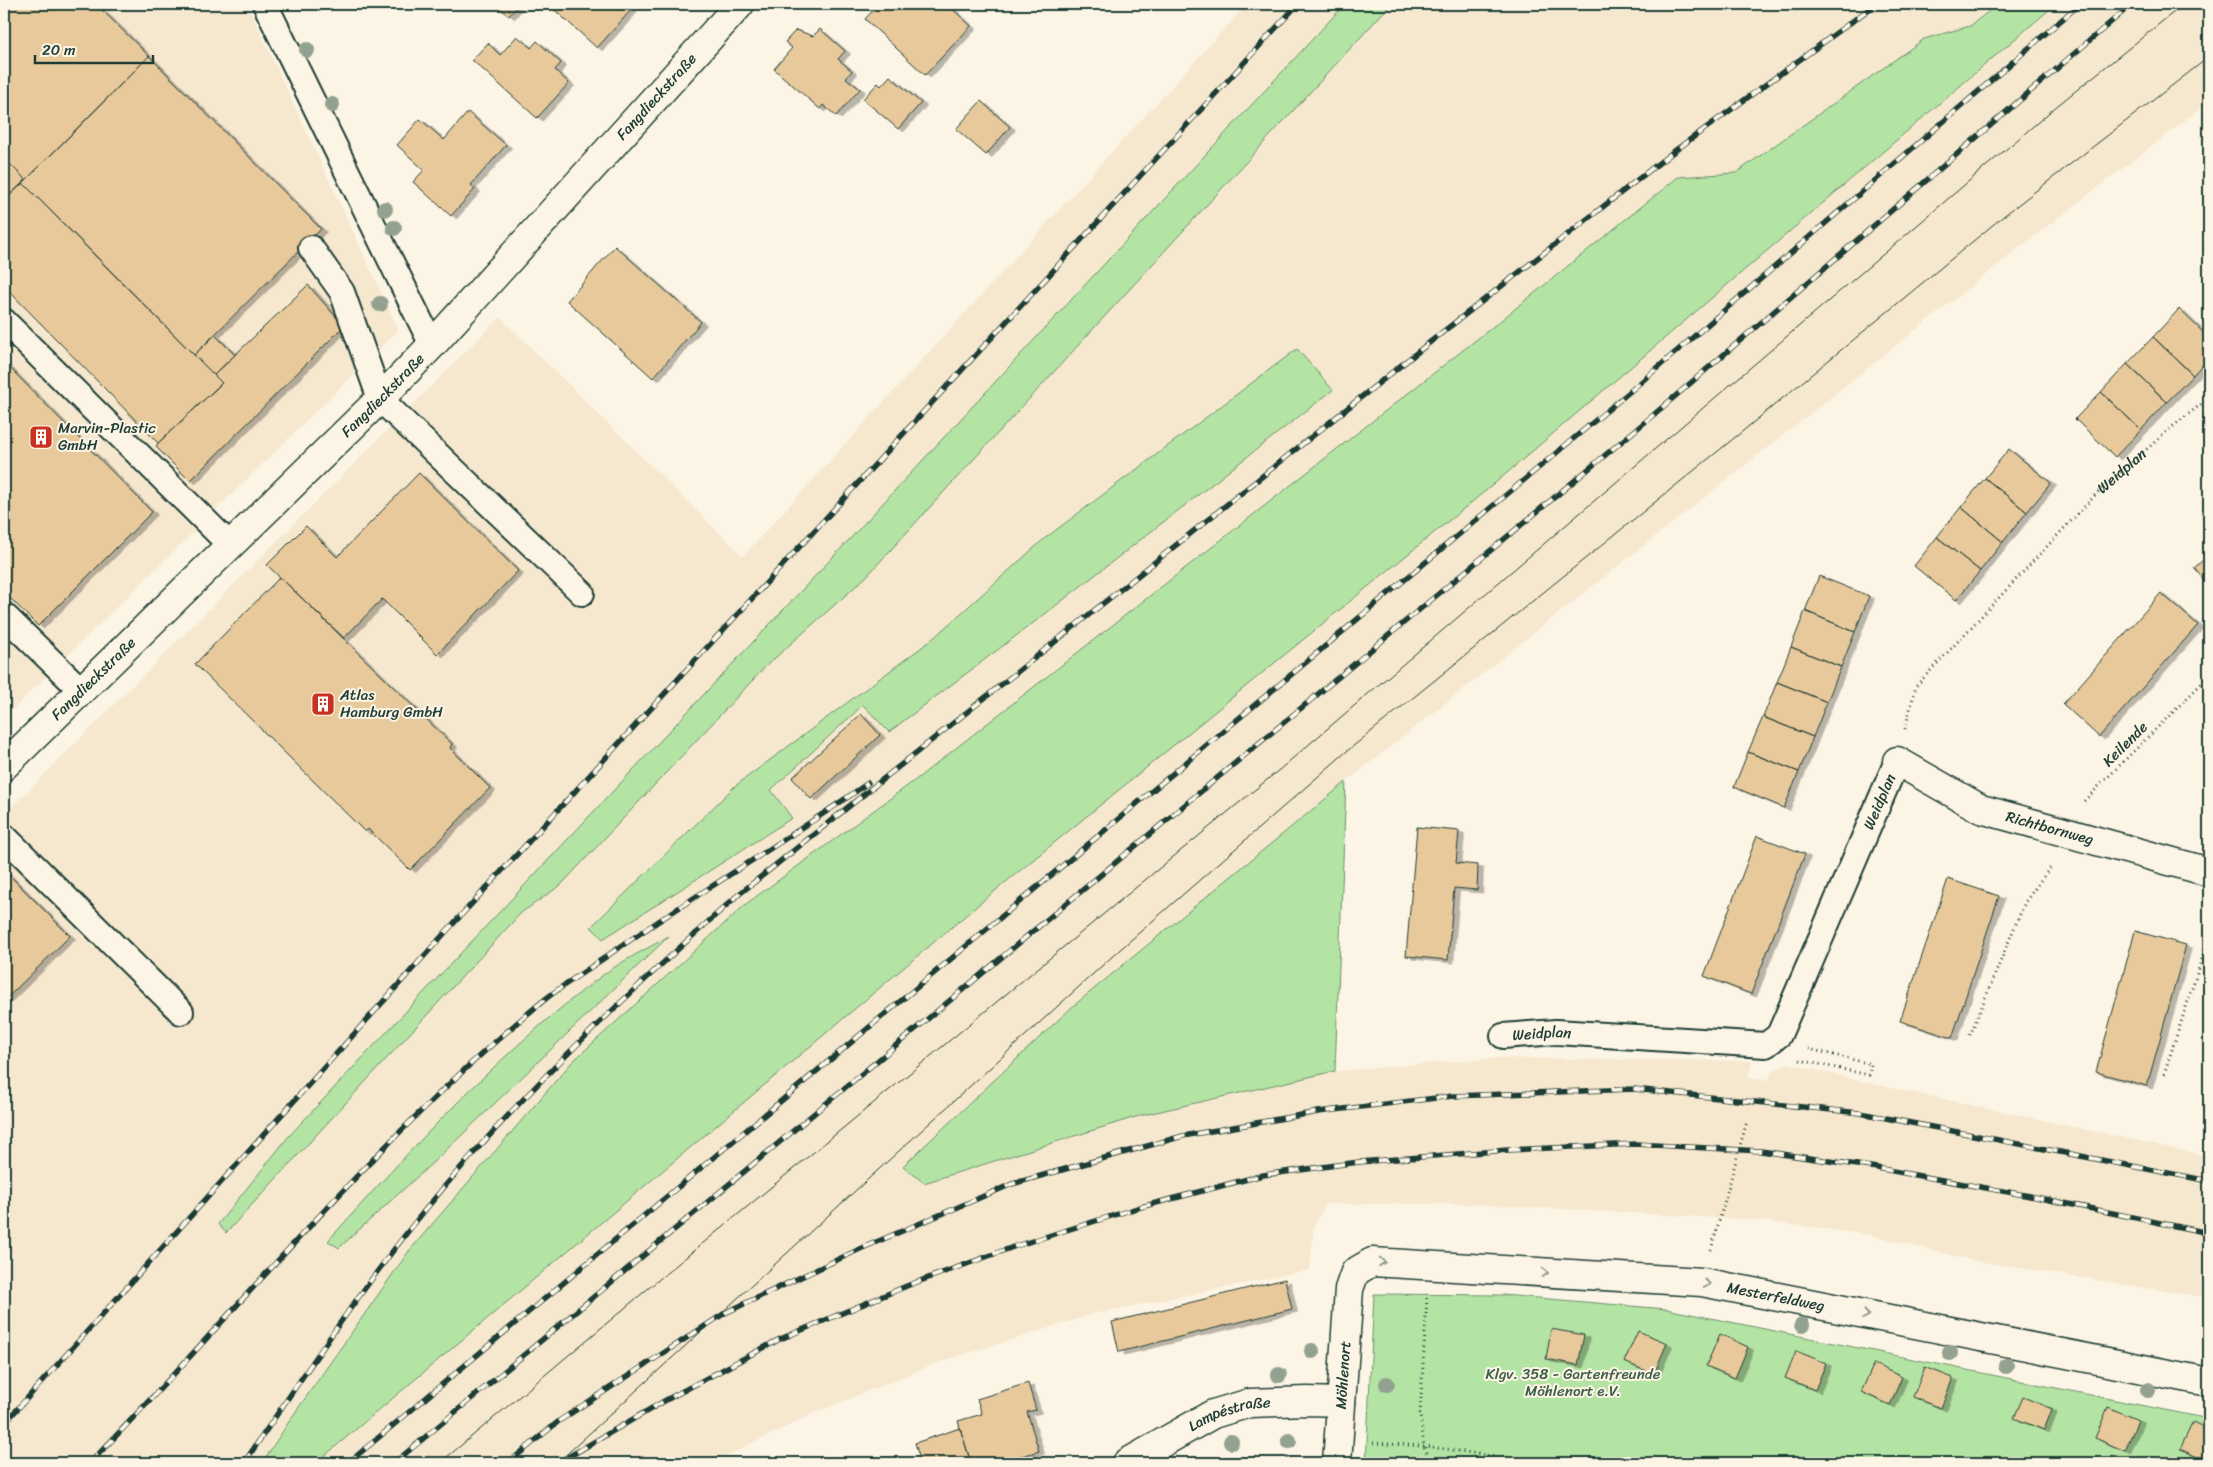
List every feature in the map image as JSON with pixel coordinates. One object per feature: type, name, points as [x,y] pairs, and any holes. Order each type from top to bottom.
[{"type":"street","name":"Fangdieckstraße","points":[[4,766],[380,399],[432,345],[740,4]]},
{"type":"street","name":"Richtbornweg","points":[[1897,762],[1981,809],[2209,872]]},
{"type":"street","name":"Mesterfeldweg","points":[[1349,1289],[1354,1272],[1372,1262],[1702,1282],[2209,1382]]},
{"type":"street","name":"Möhlenort","points":[[1337,1463],[1349,1289]]},
{"type":"street","name":"Lampéstraße","points":[[1127,1463],[1213,1414],[1250,1403],[1342,1402]]},
{"type":"lane","points":[[265,4],[432,345]]},
{"type":"lane","points":[[311,248],[342,292],[380,399],[582,593]]},
{"type":"lane","points":[[4,321],[230,545]]},
{"type":"lane","points":[[4,615],[81,690]]},
{"type":"lane","name":"Weidplan","points":[[1503,1036],[1556,1032],[1766,1045],[1779,1035],[1897,762]]},
{"type":"lane","points":[[4,836],[181,1012]]},
{"type":"path","name":"Weidplan","points":[[1897,762],[1916,686],[2101,489],[2172,427],[2209,398]]},
{"type":"path","name":"Keilende","points":[[1970,1035],[2025,902],[2066,831],[2209,676]]},
{"type":"path","points":[[2164,1074],[2209,937]]},
{"type":"path","points":[[1779,1035],[1787,1044],[1872,1064],[1869,1075],[1792,1058]]},
{"type":"path","points":[[1702,1282],[1747,1121]]},
{"type":"path","points":[[1428,1288],[1420,1415],[1424,1446],[1431,1463]]},
{"type":"path","points":[[1370,1443],[1424,1446],[1541,1463]]},
{"type":"shaded area","points":[[4,4],[247,4],[399,330],[4,718]]},
{"type":"shaded area","points":[[1247,4],[2209,4],[2209,102],[2023,245],[1346,782],[1072,1007],[1139,1116],[1335,1071],[1498,1058],[1752,1061],[1748,1078],[1769,1080],[1772,1072],[1787,1063],[1878,1085],[2209,1156],[2209,1298],[1975,1261],[1870,1235],[1754,1220],[1471,1204],[1326,1204],[1314,1226],[1310,1270],[1094,1314],[937,1363],[817,1412],[712,1463],[4,1463],[4,815],[500,317],[743,556]]},
{"type":"green space","points":[[1345,4],[1391,4],[866,577],[766,666],[561,885],[521,913],[226,1233],[218,1224],[289,1136],[847,542]]},
{"type":"green space","points":[[1998,4],[2056,4],[1494,484],[984,900],[316,1463],[262,1463],[292,1417],[409,1251],[572,1062],[746,904],[914,781],[1500,321],[1678,177],[1736,173],[1924,39],[1970,26]]},
{"type":"green space","points":[[1297,349],[1333,390],[1049,611],[889,732],[863,705],[771,790],[792,818],[603,939],[591,927],[735,786],[930,641],[1044,539]]},
{"type":"green space","points":[[1346,782],[1335,1071],[1139,1116],[924,1183],[903,1166],[1072,1007]]},
{"type":"green space","points":[[669,936],[439,1157],[339,1248],[328,1241],[425,1135],[529,1035],[565,1004],[611,970]]},
{"type":"green space","name":"Klgv. 358 - Gartenfreunde Möhlenort e.V.","points":[[1374,1294],[1503,1295],[1666,1309],[2209,1419],[2209,1463],[1366,1463]]},
{"type":"building","points":[[4,4],[96,4],[149,56],[26,180],[4,158]]},
{"type":"building","points":[[495,4],[519,4],[509,16]]},
{"type":"building","points":[[548,4],[626,4],[632,9],[597,48]]},
{"type":"building","points":[[879,4],[947,4],[971,26],[925,75],[865,19]]},
{"type":"building","points":[[820,29],[845,51],[838,59],[852,71],[846,78],[860,89],[836,116],[823,105],[820,109],[774,69],[792,48],[785,42],[796,30],[813,36]]},
{"type":"building","points":[[517,36],[531,48],[537,41],[561,63],[555,70],[569,83],[537,118],[472,60],[488,43],[500,55]]},
{"type":"building","points":[[149,56],[321,229],[194,355],[23,183]]},
{"type":"building","points":[[890,76],[921,103],[898,129],[863,99],[878,83],[881,86]]},
{"type":"building","points":[[981,101],[1010,127],[986,155],[956,129]]},
{"type":"building","points":[[468,112],[506,145],[471,185],[475,189],[451,216],[413,182],[424,170],[397,145],[420,119],[444,140]]},
{"type":"building","points":[[4,158],[26,180],[4,200]]},
{"type":"building","points":[[23,183],[222,383],[158,443],[4,286],[4,201]]},
{"type":"building","points":[[615,246],[701,322],[653,378],[567,301]]},
{"type":"building","points":[[308,285],[344,326],[190,481],[156,447],[158,443],[222,383],[214,375]]},
{"type":"building","points":[[2179,309],[2209,338],[2209,357],[2193,375],[2153,337]]},
{"type":"building","points":[[215,335],[235,355],[214,375],[194,355]]},
{"type":"building","points":[[2153,337],[2193,375],[2167,402],[2127,364]]},
{"type":"building","name":"Marvin-Plastic GmbH","points":[[4,362],[152,512],[38,626],[4,592]]},
{"type":"building","points":[[2127,364],[2167,402],[2141,430],[2101,392]]},
{"type":"building","points":[[2101,392],[2141,430],[2115,457],[2075,419]]},
{"type":"building","points":[[2009,449],[2051,483],[2027,512],[1985,478]]},
{"type":"building","points":[[419,473],[518,571],[437,654],[382,599],[344,638],[267,565],[306,526],[337,557]]},
{"type":"building","points":[[1985,478],[2027,512],[2003,542],[1961,507]]},
{"type":"building","points":[[1961,507],[2003,542],[1980,571],[1937,537]]},
{"type":"building","points":[[1937,537],[1980,571],[1956,600],[1914,566]]},
{"type":"building","points":[[2209,555],[2209,586],[2194,568]]},
{"type":"building","points":[[1819,576],[1869,596],[1855,632],[1805,611]]},
{"type":"building","name":"Atlas Hamburg GmbH","points":[[280,577],[452,744],[450,748],[490,788],[410,870],[368,829],[365,832],[195,664]]},
{"type":"building","points":[[2161,593],[2198,625],[2099,737],[2063,704]]},
{"type":"building","points":[[1805,611],[1855,632],[1841,667],[1791,647]]},
{"type":"building","points":[[1791,647],[1841,667],[1827,702],[1777,682]]},
{"type":"building","points":[[1777,682],[1827,702],[1813,737],[1763,717]]},
{"type":"building","points":[[861,714],[880,735],[811,799],[792,778]]},
{"type":"building","points":[[1763,717],[1813,737],[1799,772],[1748,752]]},
{"type":"building","points":[[1748,752],[1799,772],[1784,808],[1734,787]]},
{"type":"building","points":[[1417,827],[1459,831],[1456,863],[1478,865],[1477,890],[1454,888],[1448,960],[1406,956]]},
{"type":"building","points":[[1757,836],[1805,854],[1751,994],[1704,976]]},
{"type":"building","points":[[4,870],[70,936],[4,1001]]},
{"type":"building","points":[[1948,879],[1999,896],[1952,1038],[1900,1021]]},
{"type":"building","points":[[2135,931],[2186,945],[2147,1086],[2096,1072]]},
{"type":"building","points":[[1285,1279],[1292,1309],[1119,1352],[1112,1322]]},
{"type":"building","points":[[1551,1329],[1584,1335],[1578,1365],[1546,1359]]},
{"type":"building","points":[[1638,1331],[1667,1343],[1654,1374],[1624,1362]]},
{"type":"building","points":[[1720,1334],[1748,1347],[1735,1378],[1706,1366]]},
{"type":"building","points":[[1796,1351],[1826,1363],[1815,1390],[1785,1378]]},
{"type":"building","points":[[1874,1364],[1902,1377],[1890,1405],[1861,1392]]},
{"type":"building","points":[[1925,1367],[1953,1378],[1941,1408],[1913,1397]]},
{"type":"building","points":[[1028,1383],[1036,1410],[1027,1412],[1039,1451],[997,1463],[995,1458],[980,1463],[971,1463],[958,1421],[982,1414],[977,1399]]},
{"type":"building","points":[[2023,1397],[2052,1409],[2044,1430],[2014,1418]]},
{"type":"building","points":[[2108,1407],[2138,1420],[2125,1451],[2095,1438]]},
{"type":"building","points":[[2193,1422],[2209,1430],[2208,1462],[2180,1449]]},
{"type":"building","points":[[960,1428],[971,1463],[921,1463],[915,1443]]},
{"type":"tram line","points":[[440,1463],[669,1271],[1279,770],[2058,105],[2184,4]]},
{"type":"tram line","points":[[557,1463],[1116,953],[1346,752],[1738,435],[2006,214],[2209,57]]},
{"type":"railway","points":[[4,1424],[443,935],[1298,4]]},
{"type":"railway","points":[[244,1463],[366,1287],[445,1186],[514,1109],[586,1036],[738,895],[1439,335],[1673,152],[1876,4]]},
{"type":"railway","points":[[348,1463],[1634,388],[2080,4]]},
{"type":"railway","points":[[394,1463],[1651,417],[2132,4]]},
{"type":"railway","points":[[90,1463],[366,1167],[423,1109],[482,1054],[543,1001],[567,984],[639,934],[868,783]]},
{"type":"railway","points":[[508,1463],[559,1421],[725,1313],[860,1249],[1012,1184],[1183,1136],[1318,1112],[1453,1096],[1634,1089],[1860,1113],[2209,1181]]},
{"type":"railway","points":[[558,1463],[666,1400],[778,1340],[909,1285],[1016,1246],[1137,1208],[1263,1175],[1359,1162],[1508,1150],[1636,1144],[1761,1151],[1871,1167],[2030,1196],[2209,1233]]},
{"type":"place","name":"Marvin-Plastic GmbH","points":[[41,437]]},
{"type":"place","name":"Atlas Hamburg GmbH","points":[[323,704]]}]
